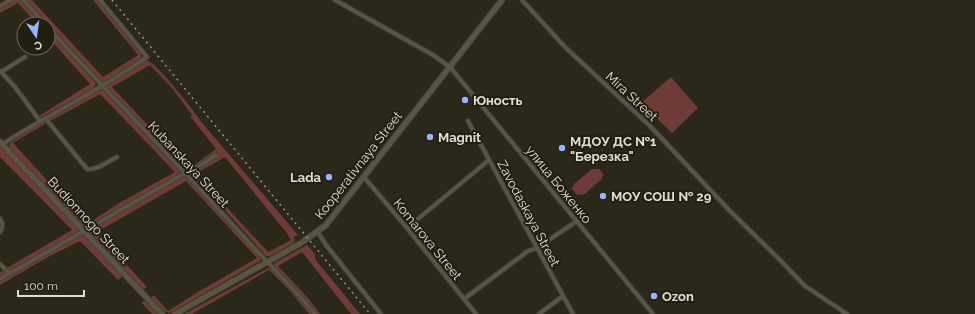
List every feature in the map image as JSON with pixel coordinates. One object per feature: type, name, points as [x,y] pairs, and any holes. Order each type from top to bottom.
[{"type":"street","points":[[0,6],[11,0]]},
{"type":"street","points":[[23,0],[38,16]]},
{"type":"street","points":[[1,144],[103,86],[147,57],[100,0]]},
{"type":"street","name":"улица Боженко","points":[[335,0],[434,55],[450,67],[653,314]]},
{"type":"street","name":"Kooperativnaya Street","points":[[175,314],[267,263],[318,232],[326,225],[502,0]]},
{"type":"street","name":"Mira Street","points":[[522,0],[565,47],[650,126],[730,211],[805,286],[847,314]]},
{"type":"street","name":"Kubanskaya Street","points":[[56,36],[186,173],[267,263],[296,291],[315,314]]},
{"type":"street","points":[[25,57],[0,72],[15,87],[40,121]]},
{"type":"street","points":[[45,118],[87,169],[94,169],[117,157]]},
{"type":"street","name":"Zavodaskaya Street","points":[[468,121],[573,314]]},
{"type":"street","name":"Budionnogo Street","points":[[1,144],[162,314]]},
{"type":"street","points":[[0,279],[85,232],[186,173],[201,166],[216,155]]},
{"type":"street","points":[[407,228],[489,160]]},
{"type":"street","name":"Komarova Street","points":[[364,177],[476,314]]},
{"type":"street","points":[[0,219],[2,222],[0,232]]},
{"type":"street","points":[[464,299],[528,251],[537,248],[577,221]]},
{"type":"street","points":[[318,232],[326,245],[381,314]]},
{"type":"street","points":[[0,264],[11,273]]},
{"type":"street","points":[[540,314],[563,296]]},
{"type":"shaded area","points":[[14,0],[20,0],[35,16],[30,16],[18,3],[0,13],[0,8]]},
{"type":"shaded area","points":[[25,0],[32,0],[47,16],[40,16]]},
{"type":"shaded area","points":[[93,0],[98,0],[141,54],[141,59],[138,63],[103,83],[56,33],[56,26],[103,77],[138,55]]},
{"type":"shaded area","points":[[56,39],[96,83],[93,89],[40,118],[39,116],[90,84],[56,46]]},
{"type":"shaded area","points":[[146,60],[152,63],[185,100],[204,125],[298,235],[294,237],[295,242],[270,256],[266,256],[223,208],[107,89],[107,86]],"holes":[[[150,65],[172,88],[192,115],[190,116],[216,149],[189,169],[112,87]],[[225,157],[286,232],[291,240],[268,252],[195,174]]]},
{"type":"shaded area","points":[[671,77],[698,108],[672,133],[641,103]]},
{"type":"shaded area","points":[[99,89],[102,89],[181,172],[88,228],[85,227],[10,148],[9,144],[43,121]],"holes":[[[100,94],[175,172],[121,202],[87,224],[13,143]]]},
{"type":"shaded area","points":[[0,148],[5,150],[80,231],[0,278],[0,272],[72,230],[0,157]]},
{"type":"shaded area","points":[[592,169],[599,169],[603,174],[602,179],[585,194],[577,195],[572,189],[574,184]]},
{"type":"shaded area","points":[[182,177],[189,179],[261,258],[260,261],[170,313],[161,309],[151,298],[154,295],[168,311],[257,258],[186,181],[97,232],[147,287],[143,290],[90,232],[145,197]]},
{"type":"shaded area","points":[[82,235],[97,247],[123,276],[118,280],[80,241],[48,257],[0,285],[0,281],[47,253]]},
{"type":"shaded area","points":[[307,245],[315,254],[315,259],[360,314],[351,314],[302,252],[278,266],[308,298],[320,314],[316,314],[273,264]]},
{"type":"shaded area","points":[[268,268],[281,276],[287,282],[313,314],[309,314],[290,291],[269,270],[192,314],[184,314]]},
{"type":"shaded area","points":[[145,301],[157,314],[152,314],[141,302]]},
{"type":"railway","points":[[112,0],[370,314]]},
{"type":"place","name":"Юность","points":[[465,100]]},
{"type":"place","name":"Magnit","points":[[430,137]]},
{"type":"place","name":"МДОУ ДС №1 \"Березка\"","points":[[562,148]]},
{"type":"place","name":"Lada","points":[[329,177]]},
{"type":"place","name":"МОУ СОШ № 29","points":[[603,196]]},
{"type":"place","name":"Ozon","points":[[654,296]]}]
